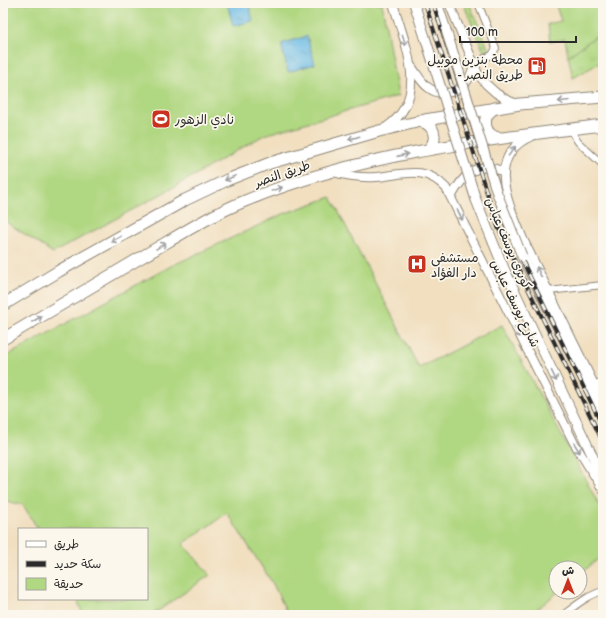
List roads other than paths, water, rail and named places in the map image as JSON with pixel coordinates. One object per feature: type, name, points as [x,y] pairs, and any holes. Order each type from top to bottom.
[{"type":"highway","name":"طريق النصر","points":[[3,305],[164,211],[206,189],[270,163],[379,131],[419,121],[520,104],[603,97]]},
{"type":"highway","points":[[495,108],[486,116],[485,124],[490,134],[494,137],[501,138]]},
{"type":"highway","points":[[419,121],[427,123],[434,132],[434,143],[429,149]]},
{"type":"highway","name":"طريق النصر","points":[[3,339],[205,220],[244,201],[270,191],[332,171],[429,149],[603,125]]},
{"type":"main road","name":"كوبرى يوسف عباس","points":[[414,3],[476,200],[502,264],[589,450],[603,484]]},
{"type":"main road","name":"كوبرى يوسف عباس","points":[[437,3],[497,193],[522,256],[603,418]]},
{"type":"street","points":[[379,131],[397,118],[409,99],[412,84],[411,65],[393,3]]},
{"type":"street","points":[[449,3],[478,74],[496,93],[507,100],[520,104]]},
{"type":"street","points":[[474,63],[492,55],[496,51],[478,3]]},
{"type":"street","points":[[411,65],[424,85],[430,89],[441,93],[446,93],[457,90],[466,83],[472,73],[474,63]]},
{"type":"street","points":[[570,129],[578,142],[603,165]]},
{"type":"street","points":[[542,133],[528,137],[517,146],[508,157],[504,172],[504,185],[512,212],[548,291],[603,403]]},
{"type":"street","points":[[451,197],[464,177],[474,170],[480,168],[492,168],[504,172]]},
{"type":"street","name":"شارع يوسف عباس","points":[[332,171],[350,176],[368,177],[406,172],[423,173],[432,176],[446,188],[573,441],[603,490]]},
{"type":"street","points":[[548,291],[603,285]]},
{"type":"street","points":[[592,383],[603,385]]},
{"type":"street","points":[[564,615],[586,599],[603,591]]},
{"type":"water","points":[[227,3],[249,3],[253,21],[233,26]]},
{"type":"water","points":[[307,36],[315,64],[288,72],[281,44]]},
{"type":"railway","points":[[425,3],[498,227],[603,442]]},
{"type":"railway","points":[[433,3],[505,225],[603,427]]},
{"type":"place","name":"محطة بنزين موبيل - طريق النصر","points":[[537,66]]},
{"type":"place","name":"نادي الزهور","points":[[161,119]]},
{"type":"place","name":"مستشفى دار الفؤاد","points":[[417,264]]}]
